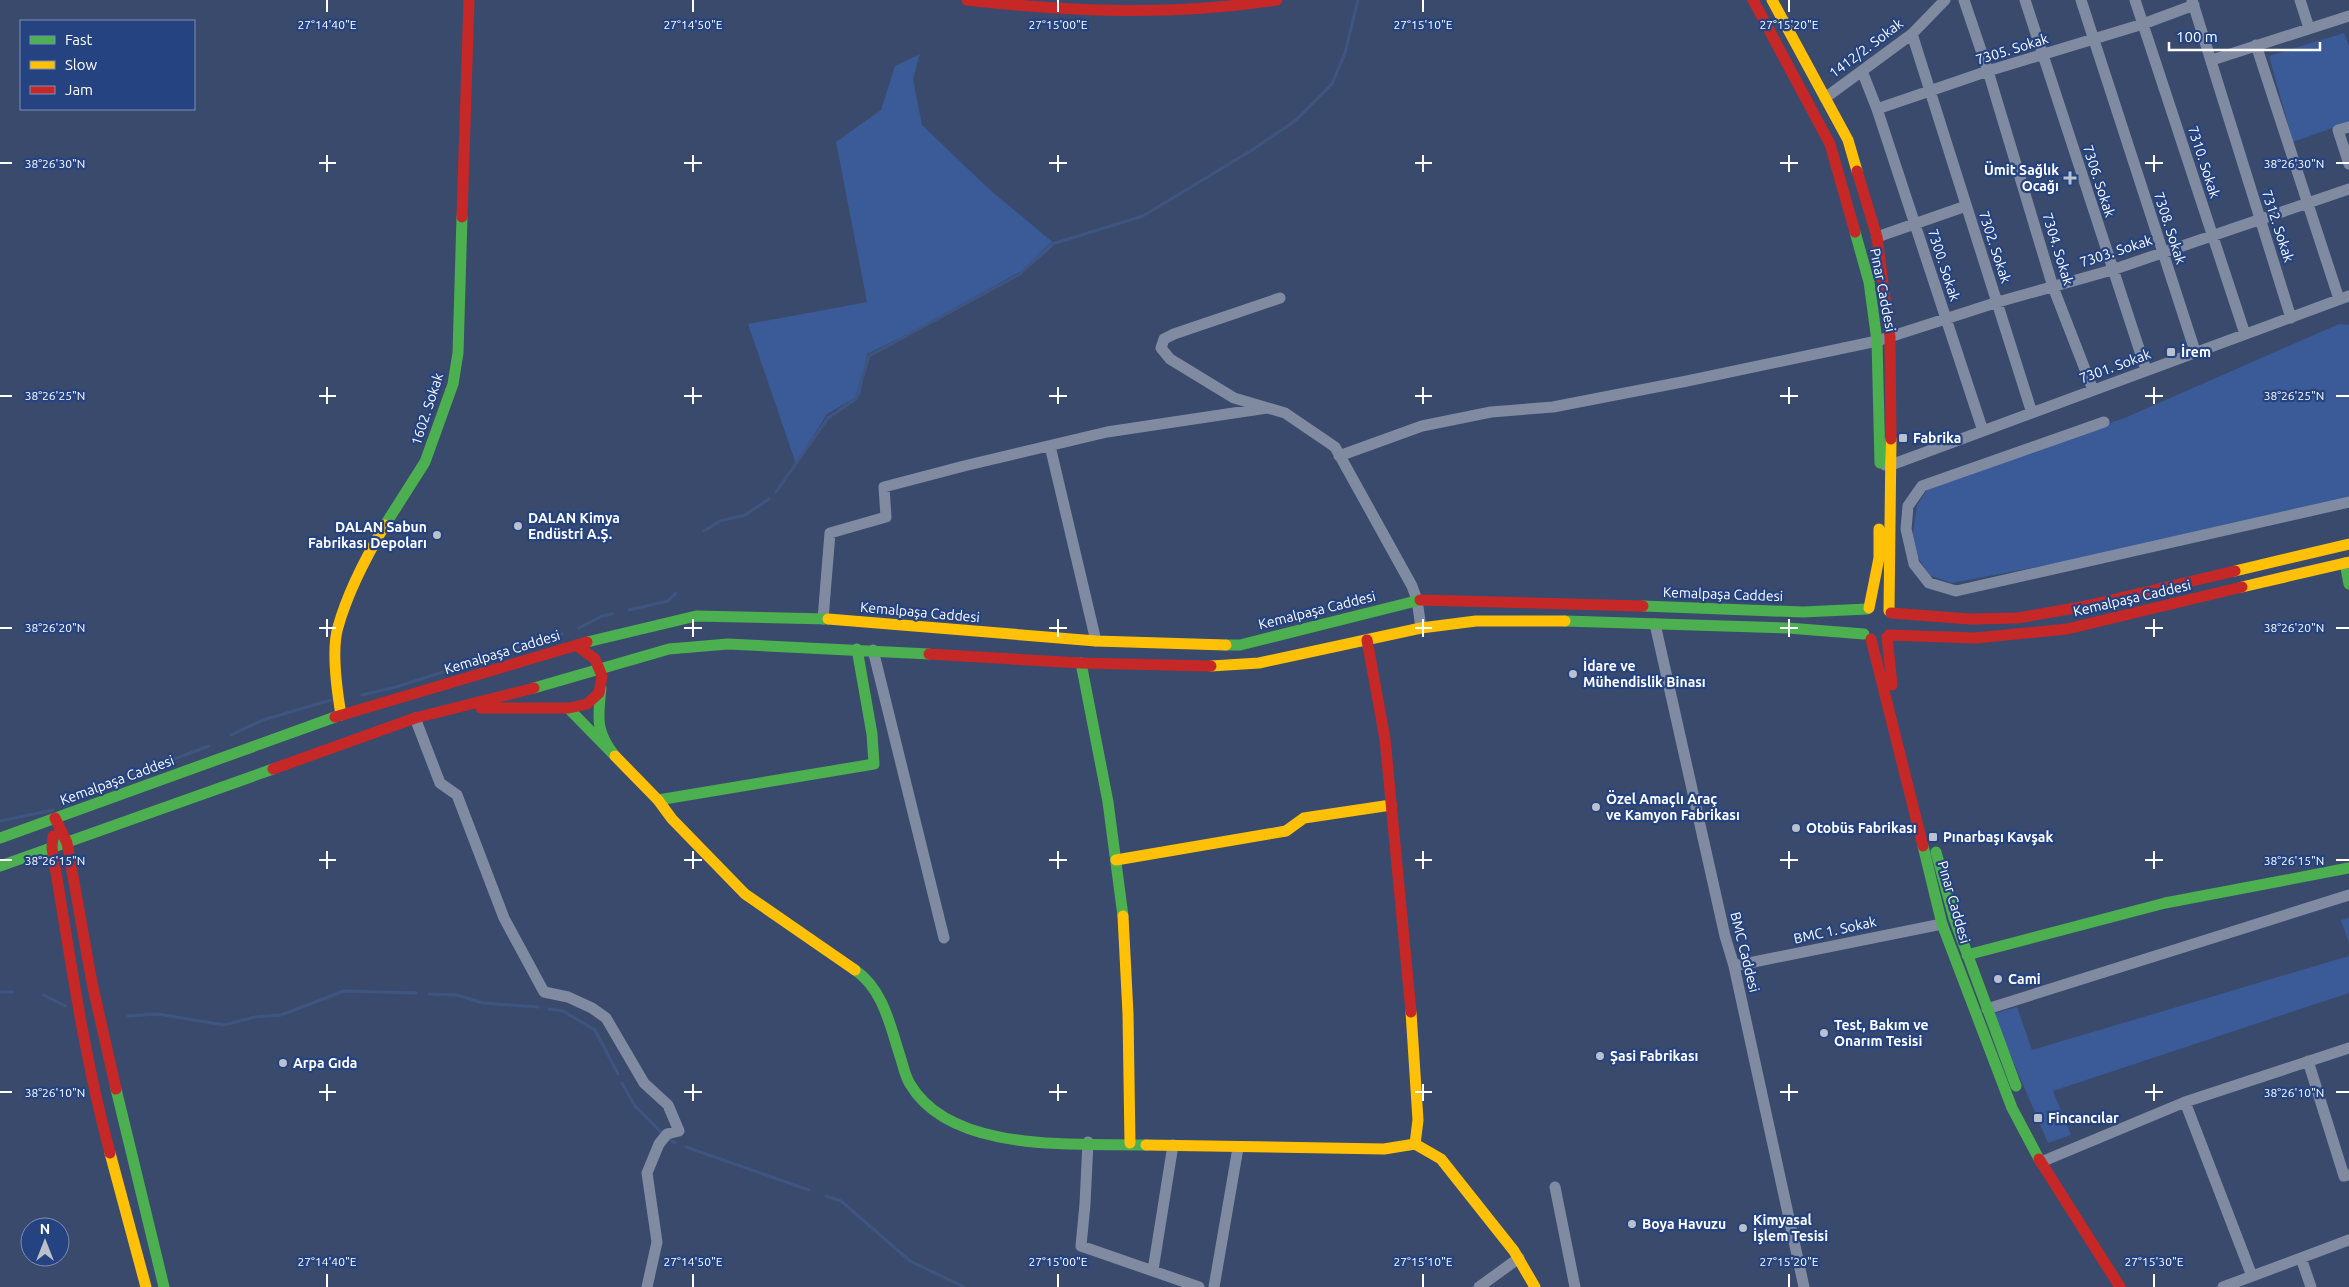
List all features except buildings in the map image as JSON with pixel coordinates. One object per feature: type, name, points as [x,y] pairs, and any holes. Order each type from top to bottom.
[{"type":"main road","name":"1602. Sokak","points":[[341,715],[334,682],[337,628],[364,559],[425,462],[453,384],[458,353],[469,0]]},
{"type":"main road","points":[[967,0],[1121,13],[1245,6],[1277,0]]},
{"type":"main road","name":"Pınar Caddesi","points":[[1753,0],[1830,144],[1869,282],[1877,341],[1886,465]]},
{"type":"main road","name":"Pınar Caddesi","points":[[1772,0],[1848,140],[1877,237],[1884,277],[1890,337],[1886,465],[1879,558],[1868,609]]},
{"type":"main road","points":[[1886,465],[1890,612],[1895,624],[1888,636]]},
{"type":"main road","name":"Kemalpaşa Caddesi","points":[[0,838],[341,715],[576,645],[696,616],[823,618],[1096,641],[1240,646],[1417,600],[1548,602],[1803,612],[1868,609],[1880,606],[1890,612],[1973,619],[2016,618],[2086,606],[2349,544]]},
{"type":"main road","name":"Kemalpaşa Caddesi","points":[[0,866],[415,718],[450,709],[542,676],[600,667],[669,649],[728,644],[857,649],[1081,663],[1203,667],[1259,663],[1421,628],[1486,621],[1536,620],[1788,628],[1867,636],[1879,640],[1888,636],[1975,638],[2067,629],[2347,562]]},
{"type":"main road","points":[[2347,562],[2349,583]]},
{"type":"main road","points":[[1867,636],[1860,621],[1868,609]]},
{"type":"main road","name":"Pınar Caddesi","points":[[1867,636],[1942,924],[2012,1108],[2041,1162],[2120,1287]]},
{"type":"main road","name":"Pınar Caddesi","points":[[1888,636],[1889,668],[1894,702],[1954,918],[2041,1162]]},
{"type":"main road","points":[[1367,640],[1385,739],[1415,1076],[1418,1120],[1414,1144]]},
{"type":"main road","points":[[576,645],[595,659],[600,667],[602,677],[598,728],[602,741],[615,756]]},
{"type":"main road","points":[[658,800],[874,764],[872,734],[857,649]]},
{"type":"main road","points":[[561,651],[552,656],[542,676],[545,694],[564,708],[615,756],[658,800],[672,819],[745,894],[861,974],[879,995],[910,1084],[925,1102],[941,1116],[961,1127],[1002,1139],[1238,1148],[1340,1147],[1384,1149],[1414,1144],[1441,1159],[1519,1258],[1536,1287]]},
{"type":"main road","points":[[1081,663],[1107,797],[1120,887],[1129,1046],[1130,1143]]},
{"type":"main road","points":[[450,709],[580,709],[597,697],[601,688]]},
{"type":"main road","points":[[1116,860],[1286,831],[1304,818],[1391,805]]},
{"type":"main road","points":[[55,818],[67,843],[92,983],[164,1287]]},
{"type":"main road","points":[[55,818],[52,848],[102,1124],[146,1287]]},
{"type":"main road","points":[[2328,874],[2349,856]]},
{"type":"main road","points":[[1968,955],[2165,903],[2328,874],[2349,868]]},
{"type":"street","name":"1412/2. Sokak","points":[[1825,98],[1912,34],[1945,0]]},
{"type":"street","name":"7304. Sokak","points":[[1964,0],[1988,71],[2053,287],[2093,390]]},
{"type":"street","name":"7306. Sokak","points":[[2025,0],[2146,370]]},
{"type":"street","name":"7308. Sokak","points":[[2081,0],[2195,352]]},
{"type":"street","name":"7310. Sokak","points":[[2135,0],[2245,334]]},
{"type":"street","points":[[2300,0],[2309,28]]},
{"type":"street","name":"7305. Sokak","points":[[1877,109],[1988,71],[2143,24],[2193,3]]},
{"type":"street","name":"7312. Sokak","points":[[2193,3],[2291,318]]},
{"type":"street","points":[[2212,60],[2349,16]]},
{"type":"street","name":"7302. Sokak","points":[[1912,34],[2032,412]]},
{"type":"street","points":[[2256,45],[2309,202],[2344,297]]},
{"type":"street","points":[[1862,71],[1877,109]]},
{"type":"street","name":"7300. Sokak","points":[[1877,109],[1983,431]]},
{"type":"street","points":[[2349,127],[2338,130],[2349,164]]},
{"type":"street","name":"7303. Sokak","points":[[1339,456],[1422,426],[1491,412],[1552,407],[1877,341],[1998,302],[2112,270],[2259,218],[2349,189]]},
{"type":"street","points":[[1877,237],[1966,206]]},
{"type":"street","name":"7301. Sokak","points":[[1886,465],[2344,297]]},
{"type":"street","points":[[1280,298],[1174,334],[1164,339],[1161,348],[1170,359],[1234,398],[1285,413],[1335,447],[1412,586],[1417,600],[1421,628]]},
{"type":"street","points":[[823,618],[830,533],[886,517],[884,487],[1107,432],[1267,408]]},
{"type":"street","points":[[2104,422],[1922,486],[1908,506],[1906,529],[1914,564],[1929,583],[1956,591],[2349,502]]},
{"type":"street","points":[[1050,446],[1096,641]]},
{"type":"street","name":"BMC Caddesi","points":[[1655,624],[1725,936],[1734,966],[1804,1287]]},
{"type":"street","points":[[872,650],[944,938]]},
{"type":"street","points":[[415,718],[440,783],[457,795],[504,918],[544,992],[568,997],[592,1008],[606,1018],[644,1083],[668,1105],[679,1131],[667,1134],[659,1144],[647,1173],[657,1242],[647,1287]]},
{"type":"street","points":[[1987,1009],[2349,895]]},
{"type":"street","name":"BMC 1. Sokak","points":[[1734,966],[1942,924]]},
{"type":"street","points":[[2041,1162],[2185,1102],[2349,1048]]},
{"type":"street","points":[[2308,1061],[2344,1176],[2349,1175]]},
{"type":"street","points":[[2185,1102],[2252,1276]]},
{"type":"street","points":[[1088,1142],[1081,1246],[1199,1287]]},
{"type":"street","points":[[1153,1270],[1172,1145]]},
{"type":"street","points":[[1214,1287],[1238,1148]]},
{"type":"street","points":[[1555,1187],[1575,1287]]},
{"type":"street","points":[[2223,1287],[2349,1240]]},
{"type":"street","points":[[1479,1287],[1519,1258]]},
{"type":"street","points":[[2301,1258],[2312,1287]]},
{"type":"shaded area","points":[[2344,33],[2349,46],[2349,122],[2293,142],[2269,56]]},
{"type":"shaded area","points":[[920,54],[913,79],[922,125],[990,190],[1055,244],[1032,265],[912,332],[867,354],[860,395],[827,414],[796,464],[748,324],[867,302],[836,142],[881,110],[895,66]]},
{"type":"shaded area","points":[[2339,324],[2349,325],[2349,498],[2105,554],[1952,583],[1929,575],[1911,546],[1917,505],[1927,490],[2127,417]]},
{"type":"shaded area","points":[[2349,918],[2349,943],[2341,920]]},
{"type":"shaded area","points":[[2349,956],[2349,993],[2053,1091],[2071,1135],[2048,1143],[1993,1014],[2017,1007],[2032,1050]]},
{"type":"waterway","points":[[776,492],[828,418],[856,399],[869,356],[1020,274],[1049,245],[1143,216],[1252,150],[1295,121],[1332,84],[1345,53],[1358,0]]},
{"type":"waterway","points":[[704,531],[720,521],[745,515],[769,499]]},
{"type":"waterway","points":[[629,610],[668,601],[676,593]]},
{"type":"waterway","points":[[579,628],[602,616],[612,614]]},
{"type":"waterway","points":[[362,695],[396,687],[562,634]]},
{"type":"waterway","points":[[231,735],[263,720],[331,700]]},
{"type":"waterway","points":[[64,806],[150,768],[209,746]]},
{"type":"waterway","points":[[0,821],[53,810]]},
{"type":"waterway","points":[[128,1016],[158,1014],[224,1025],[255,1017],[281,1015],[344,991],[416,993]]},
{"type":"waterway","points":[[0,992],[12,992]]},
{"type":"waterway","points":[[429,994],[457,995],[483,1003],[538,1007]]},
{"type":"waterway","points":[[44,995],[65,1006]]},
{"type":"waterway","points":[[549,1009],[563,1011],[595,1030],[618,1074]]},
{"type":"waterway","points":[[622,1083],[635,1106],[661,1132]]},
{"type":"waterway","points":[[668,1138],[675,1143]]},
{"type":"waterway","points":[[686,1147],[809,1190]]},
{"type":"waterway","points":[[826,1196],[841,1201],[910,1261],[964,1287]]},
{"type":"traffic: fast","points":[[385,525],[425,462],[453,384],[458,353],[462,217]]},
{"type":"traffic: fast","points":[[1855,232],[1869,282],[1877,341],[1880,463]]},
{"type":"traffic: fast","points":[[2345,563],[2349,584]]},
{"type":"traffic: fast","points":[[1226,645],[1240,645],[1420,600]]},
{"type":"traffic: fast","points":[[1643,606],[1803,612],[1867,609]]},
{"type":"traffic: fast","points":[[587,642],[696,616],[828,619]]},
{"type":"traffic: fast","points":[[1565,621],[1788,628],[1864,634]]},
{"type":"traffic: fast","points":[[534,688],[669,649],[728,644],[929,654]]},
{"type":"traffic: fast","points":[[658,800],[874,764],[872,734],[857,649]]},
{"type":"traffic: fast","points":[[1081,663],[1108,802],[1123,916]]},
{"type":"traffic: fast","points":[[569,709],[615,756],[604,739],[599,724],[601,688]]},
{"type":"traffic: fast","points":[[0,838],[335,717]]},
{"type":"traffic: fast","points":[[0,866],[273,769]]},
{"type":"traffic: fast","points":[[1923,846],[1942,924],[2012,1108],[2039,1159]]},
{"type":"traffic: fast","points":[[1936,852],[1954,918],[2016,1086]]},
{"type":"traffic: fast","points":[[1967,955],[2165,903],[2349,868]]},
{"type":"traffic: fast","points":[[855,970],[865,978],[879,997],[889,1020],[905,1074],[910,1084],[929,1107],[954,1123],[984,1134],[1017,1140],[1051,1143],[1146,1145]]},
{"type":"traffic: fast","points":[[116,1089],[164,1287]]},
{"type":"traffic: slow","points":[[1772,0],[1848,140],[1857,171]]},
{"type":"traffic: slow","points":[[1889,611],[1891,439]]},
{"type":"traffic: slow","points":[[341,715],[336,683],[335,659],[338,627],[358,574],[385,525]]},
{"type":"traffic: slow","points":[[1869,608],[1879,558],[1879,529]]},
{"type":"traffic: slow","points":[[2235,571],[2349,544]]},
{"type":"traffic: slow","points":[[2242,587],[2349,562]]},
{"type":"traffic: slow","points":[[828,619],[1096,641],[1226,645]]},
{"type":"traffic: slow","points":[[1211,666],[1259,663],[1421,628],[1476,621],[1565,621]]},
{"type":"traffic: slow","points":[[615,756],[658,800],[672,819],[745,894],[855,970]]},
{"type":"traffic: slow","points":[[1116,860],[1286,831],[1304,818],[1391,805]]},
{"type":"traffic: slow","points":[[1123,916],[1128,1014],[1130,1143]]},
{"type":"traffic: slow","points":[[1411,1012],[1418,1120],[1415,1144]]},
{"type":"traffic: slow","points":[[1146,1145],[1384,1149],[1415,1144],[1441,1159],[1514,1251],[1535,1287]]},
{"type":"traffic: slow","points":[[110,1153],[146,1287]]},
{"type":"traffic: jam","points":[[462,217],[469,0]]},
{"type":"traffic: jam","points":[[967,0],[1045,7],[1122,10],[1199,8],[1277,0]]},
{"type":"traffic: jam","points":[[1753,0],[1830,144],[1855,232]]},
{"type":"traffic: jam","points":[[1857,171],[1877,237],[1890,337],[1891,439]]},
{"type":"traffic: jam","points":[[1891,613],[1970,619],[2018,618],[2086,606],[2235,571]]},
{"type":"traffic: jam","points":[[1889,635],[1975,638],[2067,629],[2242,587]]},
{"type":"traffic: jam","points":[[1420,600],[1643,606]]},
{"type":"traffic: jam","points":[[1887,637],[1892,685]]},
{"type":"traffic: jam","points":[[1871,639],[1923,846]]},
{"type":"traffic: jam","points":[[1367,640],[1385,739],[1411,1012]]},
{"type":"traffic: jam","points":[[335,717],[587,642]]},
{"type":"traffic: jam","points":[[481,708],[569,708],[587,704],[599,693],[602,676],[595,659],[576,645]]},
{"type":"traffic: jam","points":[[929,654],[1081,663],[1211,666]]},
{"type":"traffic: jam","points":[[273,769],[415,718],[534,688]]},
{"type":"traffic: jam","points":[[55,818],[67,843],[92,983],[116,1089]]},
{"type":"traffic: jam","points":[[53,836],[52,848],[77,1001],[100,1115],[110,1153]]},
{"type":"traffic: jam","points":[[2039,1159],[2120,1287]]},
{"type":"place","name":"Ümit Sağlık Ocağı","points":[[2070,178]]},
{"type":"place","name":"İrem","points":[[2171,352]]},
{"type":"place","name":"Fabrika","points":[[1903,438]]},
{"type":"place","name":"DALAN Kimya Endüstri A.Ş.","points":[[518,526]]},
{"type":"place","name":"DALAN Sabun Fabrikası Depoları","points":[[437,535]]},
{"type":"place","name":"İdare ve Mühendislik Binası","points":[[1573,674]]},
{"type":"place","name":"Özel Amaçlı Araç ve Kamyon Fabrikası","points":[[1596,807]]},
{"type":"place","name":"Otobüs Fabrikası","points":[[1796,828]]},
{"type":"place","name":"Pınarbaşı Kavşak","points":[[1933,837]]},
{"type":"place","name":"Cami","points":[[1998,979]]},
{"type":"place","name":"Test, Bakım ve Onarım Tesisi","points":[[1824,1033]]},
{"type":"place","name":"Şasi Fabrikası","points":[[1600,1056]]},
{"type":"place","name":"Arpa Gıda","points":[[283,1063]]},
{"type":"place","name":"Fincancılar","points":[[2038,1118]]},
{"type":"place","name":"Boya Havuzu","points":[[1632,1224]]},
{"type":"place","name":"Kimyasal İşlem Tesisi","points":[[1743,1228]]}]
